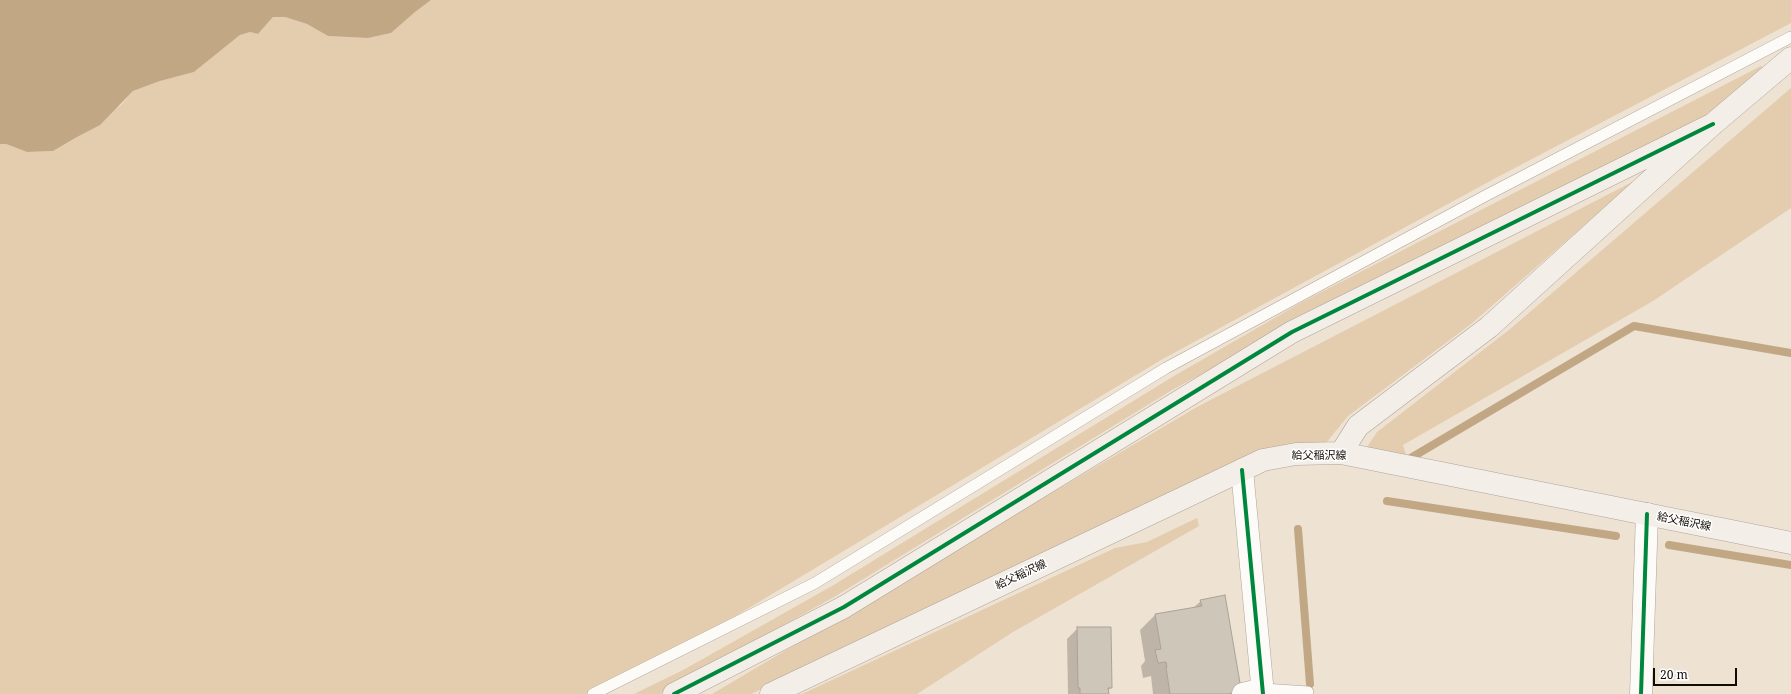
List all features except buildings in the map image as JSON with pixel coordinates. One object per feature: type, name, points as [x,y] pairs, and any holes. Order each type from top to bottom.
[{"type":"street","points":[[1341,453],[1358,426],[1489,327],[1713,124],[1791,58]]},
{"type":"street","points":[[674,694],[844,607],[1292,332],[1713,124]]},
{"type":"street","name":"給父稲沢線","points":[[771,694],[1263,460],[1296,454],[1341,453],[1791,543]]},
{"type":"street","points":[[1242,470],[1256,692]]},
{"type":"street","points":[[1641,694],[1647,514]]},
{"type":"lane","points":[[593,694],[815,583],[1173,364],[1478,200],[1791,37]]},
{"type":"lane","points":[[1256,692],[1308,692]]},
{"type":"shaded area","points":[[0,0],[431,0],[391,33],[368,38],[328,36],[307,24],[285,17],[273,17],[258,34],[250,32],[240,35],[194,72],[160,81],[133,91],[100,125],[53,151],[27,152],[6,144],[0,144]]},
{"type":"shaded area","points":[[431,0],[1791,0],[1791,23],[1492,180],[1161,360],[734,617],[588,694],[0,694],[0,144],[6,144],[27,152],[53,151],[121,105],[133,91],[160,81],[194,72],[240,35],[250,32],[258,34],[273,17],[285,17],[307,24],[328,36],[368,38],[391,33]]},
{"type":"shaded area","points":[[1761,66],[1764,68],[1713,113],[1304,319],[1172,390],[834,597],[660,694],[634,694],[685,669],[832,586],[1174,376],[1304,301]]},
{"type":"shaded area","points":[[1791,88],[1791,208],[1653,301],[1403,445],[1410,468],[1365,450],[1377,432],[1509,330]]},
{"type":"shaded area","points":[[1636,180],[1471,324],[1348,416],[1317,454],[1255,457],[751,694],[712,694],[1197,407]]},
{"type":"shaded area","points":[[1197,518],[1199,526],[1013,632],[917,694],[802,694],[1115,548],[1147,542]]},
{"type":"waterway","points":[[1409,459],[1634,326],[1791,353]]},
{"type":"waterway","points":[[1387,501],[1616,536]]},
{"type":"waterway","points":[[1298,529],[1310,684]]},
{"type":"waterway","points":[[1669,545],[1791,565]]},
{"type":"cycle path","points":[[674,694],[844,607],[1292,332],[1713,124]]},
{"type":"cycle path","points":[[1242,470],[1263,694]]},
{"type":"cycle path","points":[[1641,694],[1647,514]]}]
